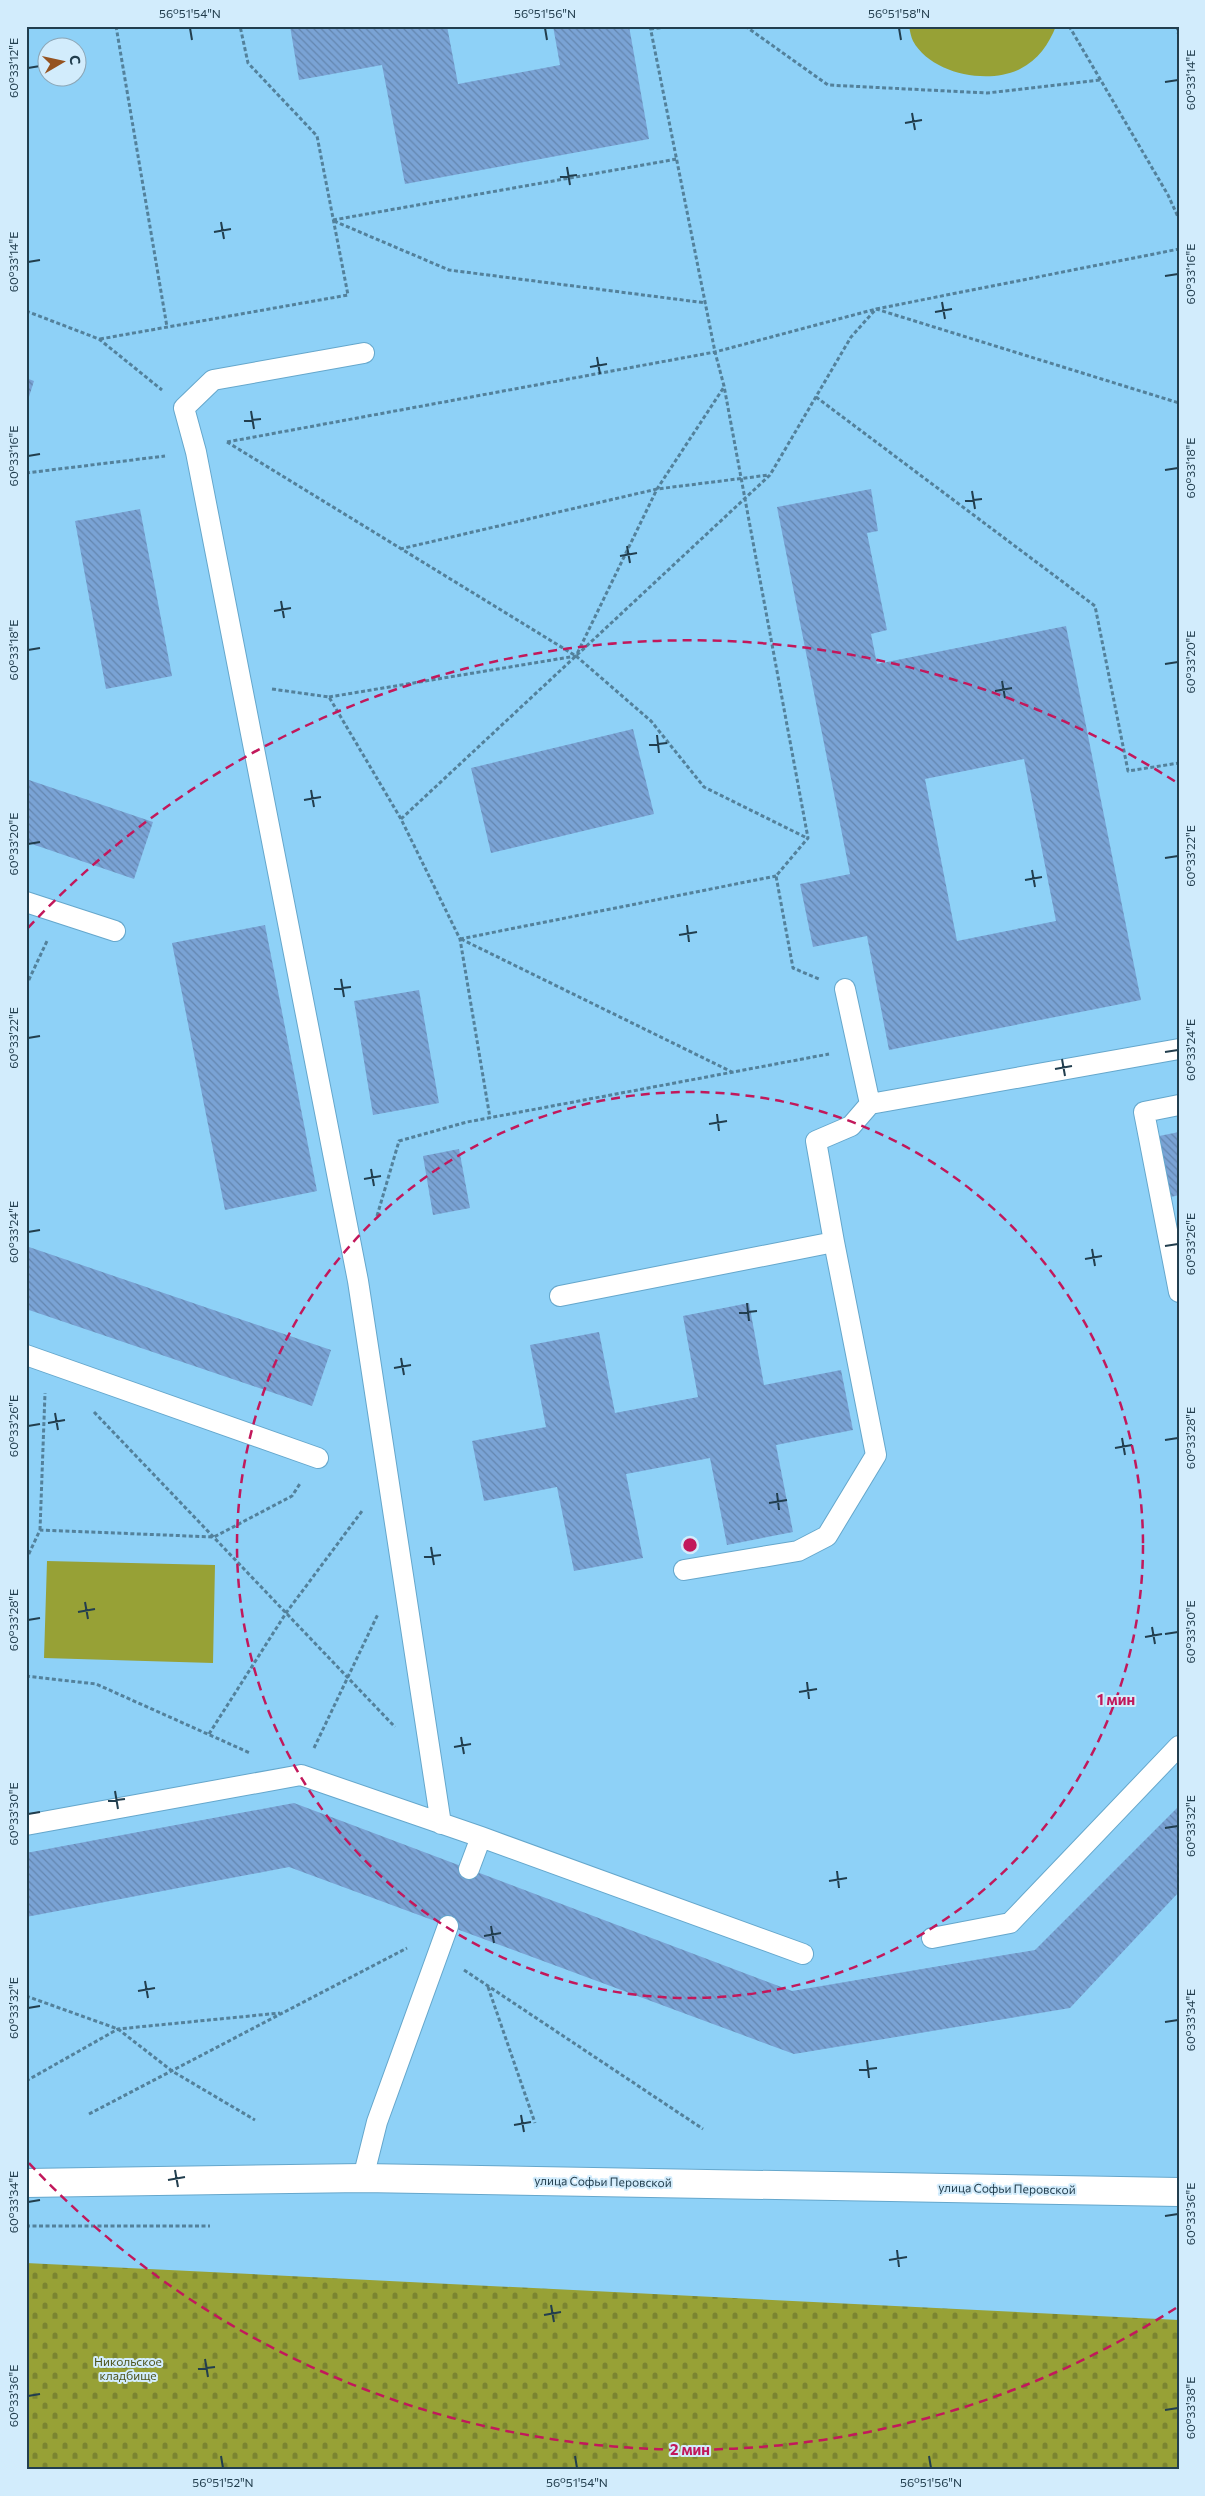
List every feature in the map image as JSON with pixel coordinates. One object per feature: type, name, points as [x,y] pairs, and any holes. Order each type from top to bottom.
[{"type":"street","name":"улица Софьи Перовской","points":[[26,2183],[363,2178],[1179,2192]]},
{"type":"lane","points":[[364,353],[213,380],[184,408],[196,452],[358,1281],[441,1824]]},
{"type":"lane","points":[[26,902],[115,932]]},
{"type":"lane","points":[[845,989],[870,1104]]},
{"type":"lane","points":[[684,1570],[798,1551],[826,1536],[876,1455],[816,1141],[851,1126],[870,1104],[1179,1049]]},
{"type":"lane","points":[[1179,1105],[1144,1112],[1179,1292]]},
{"type":"lane","points":[[560,1296],[834,1242]]},
{"type":"lane","points":[[26,1355],[318,1458]]},
{"type":"lane","points":[[932,1938],[1010,1923],[1179,1746]]},
{"type":"lane","points":[[26,1825],[301,1775],[481,1836],[803,1954]]},
{"type":"lane","points":[[469,1869],[481,1836]]},
{"type":"lane","points":[[363,2178],[377,2122],[448,1926]]},
{"type":"path","points":[[116,26],[167,327]]},
{"type":"path","points":[[99,339],[348,295],[317,136],[248,63],[240,26]]},
{"type":"path","points":[[676,26],[650,28],[715,352],[724,386],[743,499],[808,838]]},
{"type":"path","points":[[745,26],[828,85],[987,93],[1100,80]]},
{"type":"path","points":[[1069,26],[1168,195],[1179,219]]},
{"type":"path","points":[[1177,26],[1179,37]]},
{"type":"path","points":[[333,220],[677,159]]},
{"type":"path","points":[[333,220],[450,270],[706,303]]},
{"type":"path","points":[[227,442],[715,352],[876,309],[1179,249]]},
{"type":"path","points":[[401,819],[770,475],[851,337],[876,309]]},
{"type":"path","points":[[876,309],[1179,403]]},
{"type":"path","points":[[26,311],[99,339],[227,442],[576,656],[651,721],[704,787],[808,838]]},
{"type":"path","points":[[576,656],[657,489],[724,386]]},
{"type":"path","points":[[816,397],[1095,606],[1128,771],[1179,763]]},
{"type":"path","points":[[26,473],[196,452]]},
{"type":"path","points":[[400,549],[657,489],[770,475]]},
{"type":"path","points":[[240,684],[329,697],[576,656]]},
{"type":"path","points":[[329,697],[401,819],[460,939],[490,1118]]},
{"type":"path","points":[[460,939],[776,876],[808,838]]},
{"type":"path","points":[[776,876],[793,968],[845,989]]},
{"type":"path","points":[[26,986],[60,913]]},
{"type":"path","points":[[460,939],[732,1073]]},
{"type":"path","points":[[374,1225],[399,1141],[490,1118],[858,1049]]},
{"type":"path","points":[[26,1560],[40,1530],[47,1362]]},
{"type":"path","points":[[93,1411],[432,1765]]},
{"type":"path","points":[[40,1530],[214,1537],[292,1496],[318,1458]]},
{"type":"path","points":[[209,1734],[286,1613],[388,1477]]},
{"type":"path","points":[[26,1676],[96,1684],[301,1775],[402,1566]]},
{"type":"path","points":[[488,1985],[535,2123]]},
{"type":"path","points":[[26,1996],[118,2030],[172,2070],[255,2120]]},
{"type":"path","points":[[26,2081],[118,2030],[284,2013]]},
{"type":"path","points":[[26,2226],[210,2226]]},
{"type":"green space","points":[[909,26],[1056,26],[1050,39],[1037,56],[1020,69],[1007,74],[977,76],[946,69],[933,62],[921,52],[913,41]]},
{"type":"green space","points":[[47,1561],[215,1565],[213,1663],[44,1658]]},
{"type":"green space","name":"Никольское кладбище","points":[[26,2263],[1179,2320],[1179,2470],[26,2470]]},
{"type":"building","points":[[290,26],[447,26],[458,84],[560,65],[553,26],[629,26],[649,139],[405,184],[382,65],[299,80]]},
{"type":"building","points":[[26,378],[34,381],[27,403],[26,402]]},
{"type":"building","points":[[871,489],[878,531],[867,533],[887,630],[871,634],[877,664],[1066,626],[1141,1000],[889,1050],[867,936],[813,947],[800,884],[850,874],[777,507]],"holes":[[[1024,759],[1056,921],[957,941],[925,779]]]},
{"type":"building","points":[[140,509],[172,676],[106,689],[75,521]]},
{"type":"building","points":[[633,729],[654,814],[491,853],[471,768]]},
{"type":"building","points":[[26,779],[153,822],[134,879],[26,842]]},
{"type":"building","points":[[265,925],[317,1191],[225,1210],[172,943]]},
{"type":"building","points":[[419,990],[439,1103],[373,1115],[354,1001]]},
{"type":"building","points":[[1179,1132],[1179,1195],[1171,1197],[1159,1136]]},
{"type":"building","points":[[459,1149],[470,1208],[433,1215],[423,1156]]},
{"type":"building","points":[[26,1246],[331,1350],[312,1406],[26,1309]]},
{"type":"building","points":[[749,1303],[764,1385],[841,1370],[853,1430],[776,1445],[793,1532],[727,1545],[710,1458],[626,1474],[643,1558],[574,1571],[557,1487],[484,1501],[472,1441],[546,1427],[530,1345],[599,1332],[615,1413],[698,1397],[683,1316]]},
{"type":"building","points":[[294,1803],[792,1991],[1035,1950],[1179,1806],[1179,1892],[1070,2008],[794,2054],[289,1867],[26,1917],[26,1853]]}]
